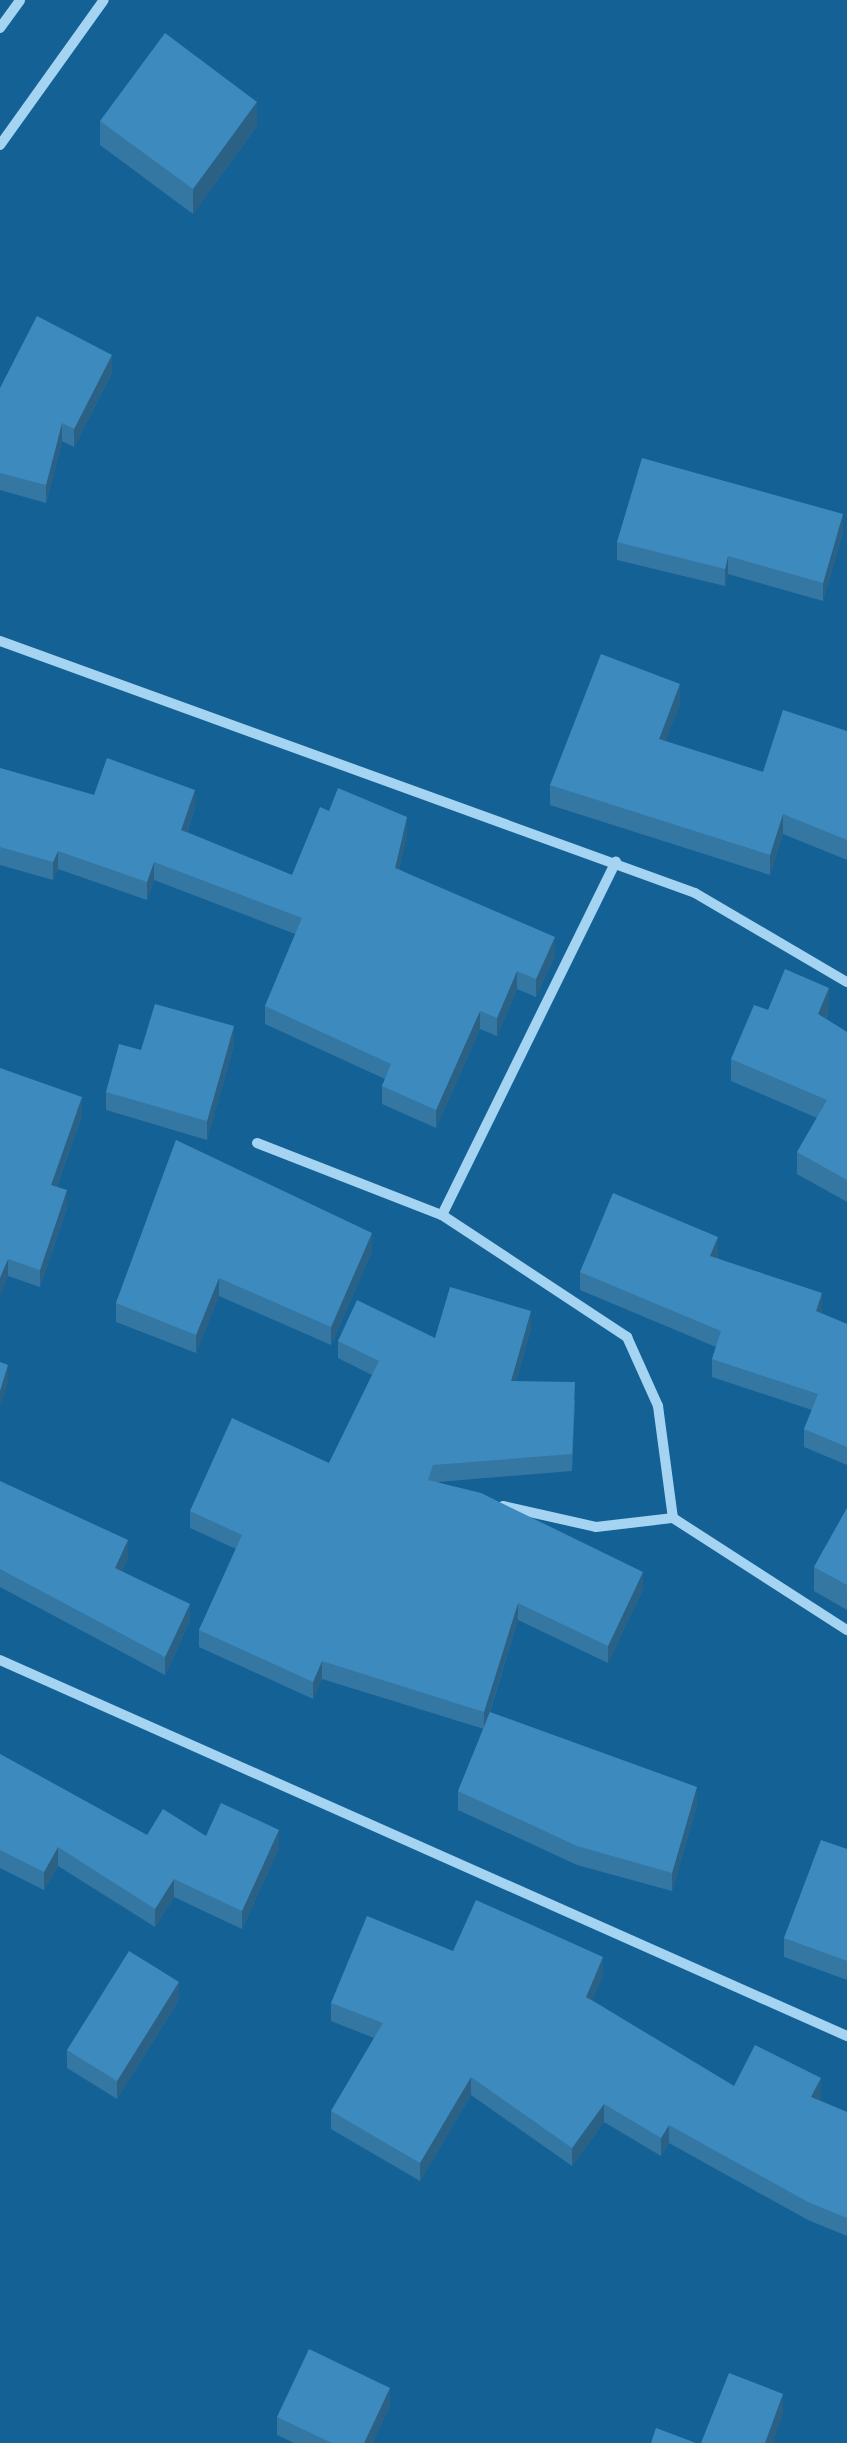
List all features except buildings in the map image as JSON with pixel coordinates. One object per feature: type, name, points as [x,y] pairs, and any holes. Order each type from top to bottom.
[{"type":"street","points":[[0,28],[20,0]]},
{"type":"street","points":[[0,145],[104,0]]},
{"type":"street","points":[[0,642],[616,861],[695,893],[847,982]]},
{"type":"street","points":[[442,1216],[616,861]]},
{"type":"street","points":[[257,1143],[442,1216],[627,1337],[658,1406],[673,1518]]},
{"type":"street","points":[[488,1503],[596,1526],[673,1518],[847,1630]]},
{"type":"street","points":[[0,1660],[847,2036]]}]
